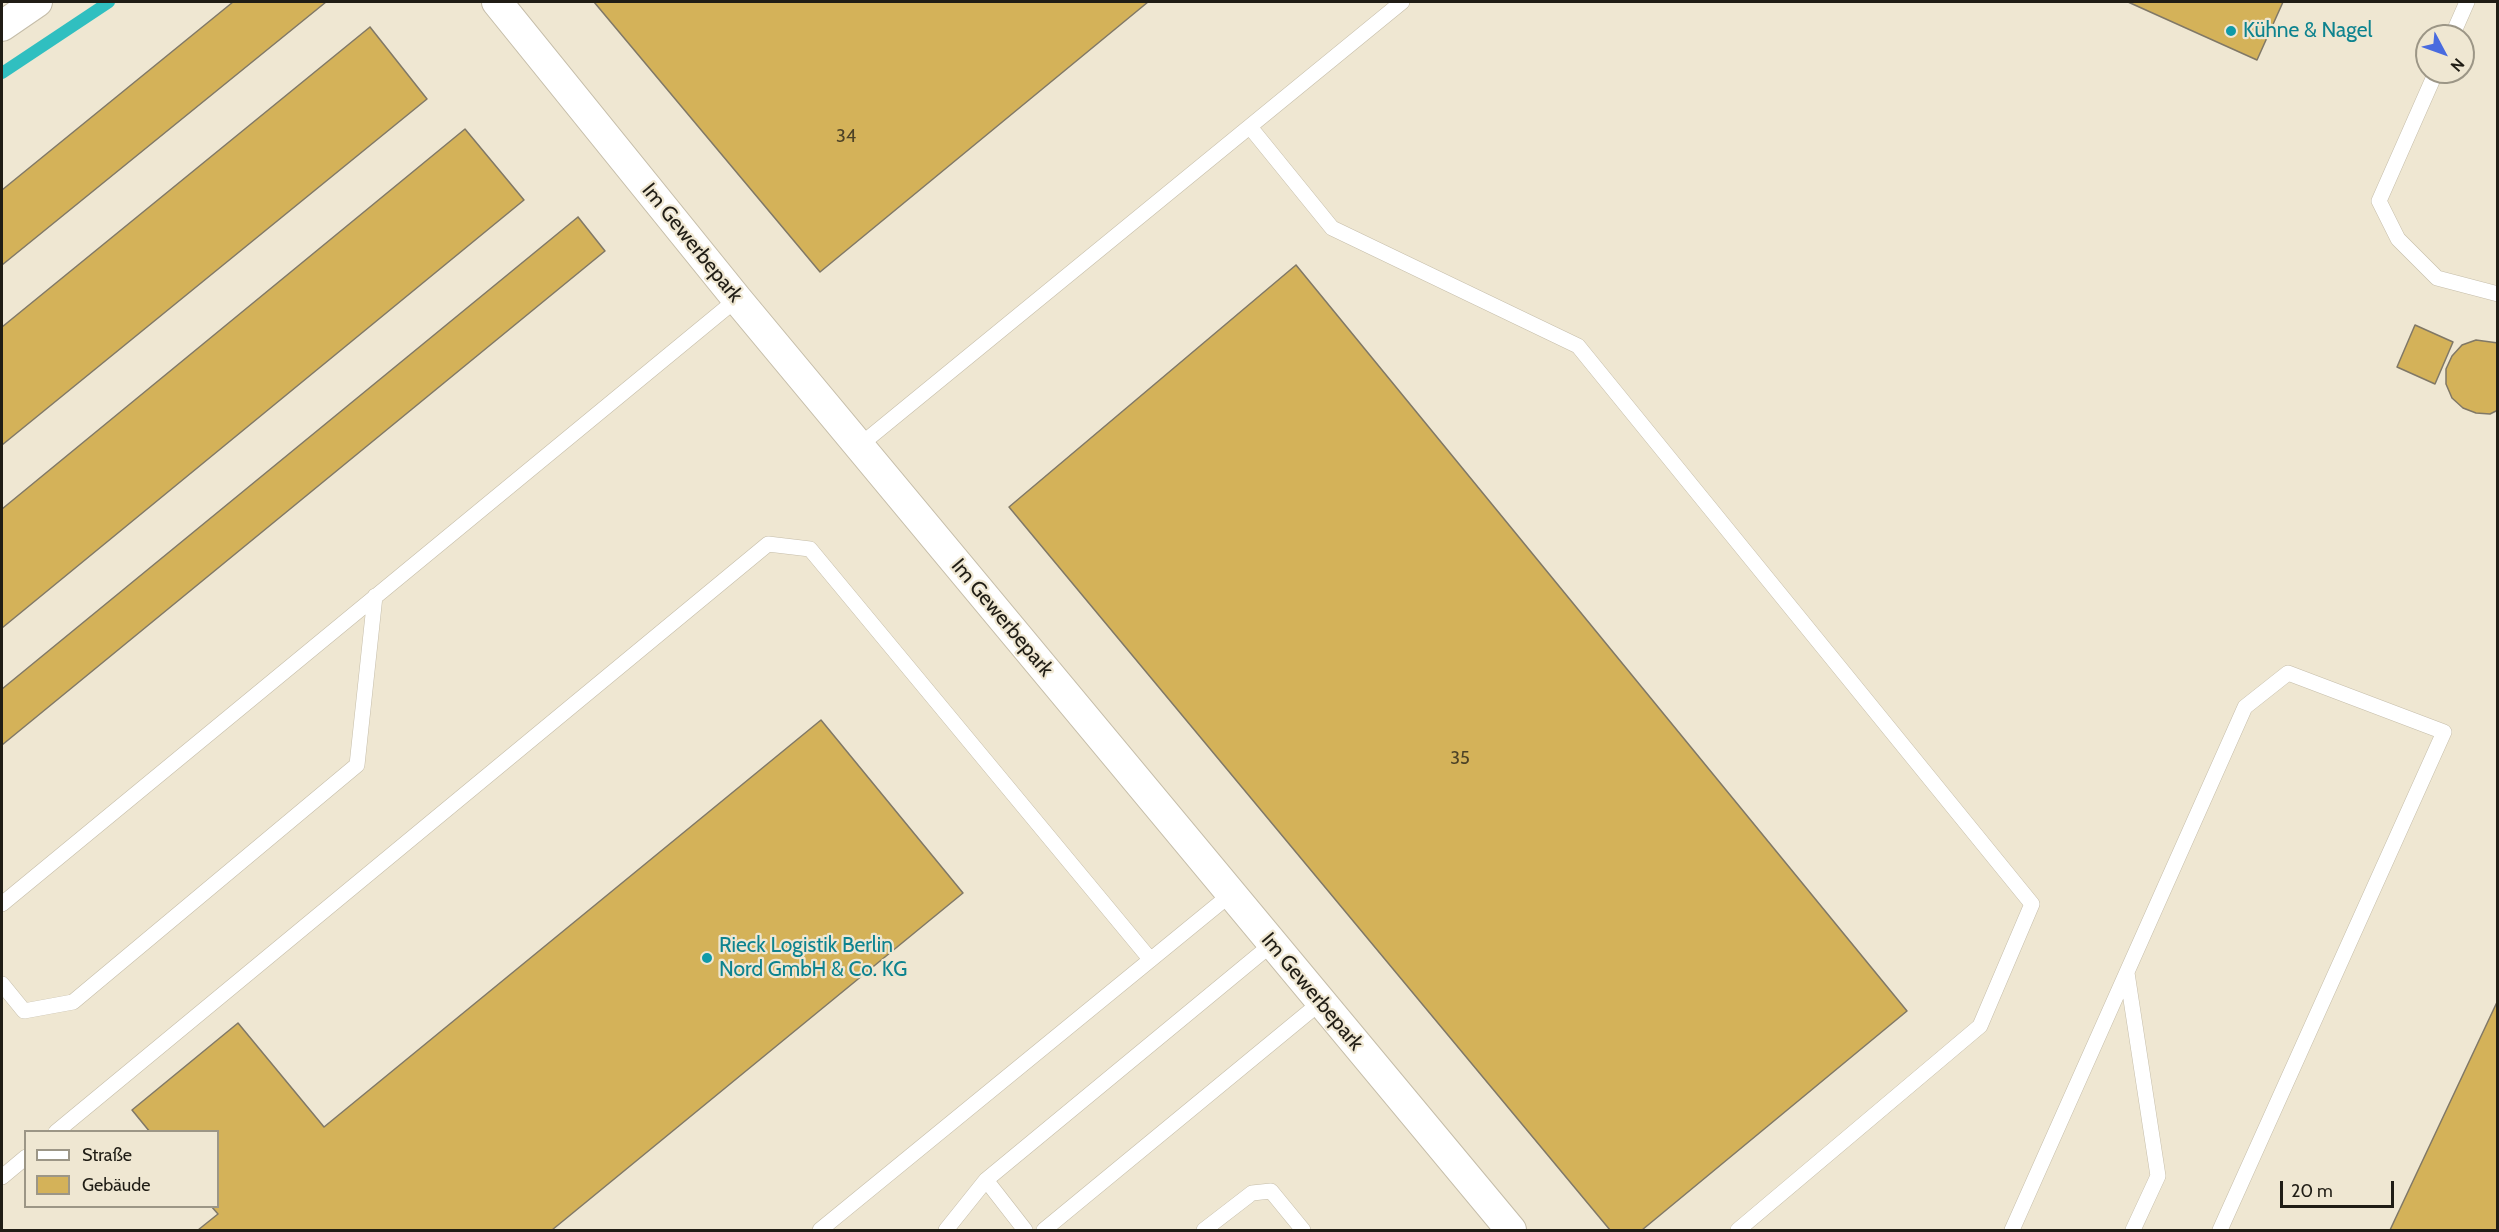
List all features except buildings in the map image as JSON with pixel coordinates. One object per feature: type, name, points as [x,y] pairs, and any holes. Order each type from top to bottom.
[{"type":"street","points":[[2,26],[37,2]]},
{"type":"street","name":"Im Gewerbepark","points":[[497,2],[737,299],[1511,1230]]},
{"type":"lane","points":[[859,446],[1402,2]]},
{"type":"lane","points":[[2457,24],[2467,2]]},
{"type":"lane","points":[[2431,84],[2379,201],[2398,239],[2438,278],[2498,294]]},
{"type":"lane","points":[[1250,127],[1332,228],[1578,346],[2032,904],[1980,1026],[1738,1230]]},
{"type":"lane","points":[[2,904],[737,299]]},
{"type":"lane","points":[[57,1130],[768,544],[810,549],[1150,959]]},
{"type":"lane","points":[[2,984],[24,1011],[73,1002],[357,765],[375,596]]},
{"type":"lane","points":[[2012,1230],[2245,707],[2288,673],[2444,732],[2220,1230]]},
{"type":"lane","points":[[820,1230],[1232,894]]},
{"type":"lane","points":[[946,1230],[986,1180],[1272,944]]},
{"type":"lane","points":[[2127,973],[2158,1176],[2133,1230]]},
{"type":"lane","points":[[1044,1230],[1321,1002]]},
{"type":"lane","points":[[2,1177],[24,1159]]},
{"type":"lane","points":[[986,1180],[1024,1230]]},
{"type":"lane","points":[[1204,1230],[1252,1193],[1271,1191],[1303,1230]]},
{"type":"waterway","points":[[2,73],[109,2]]},
{"type":"place","name":"Kühne & Nagel","points":[[2231,31]]},
{"type":"place","name":"Rieck Logistik Berlin Nord GmbH & Co. KG","points":[[707,958]]}]
